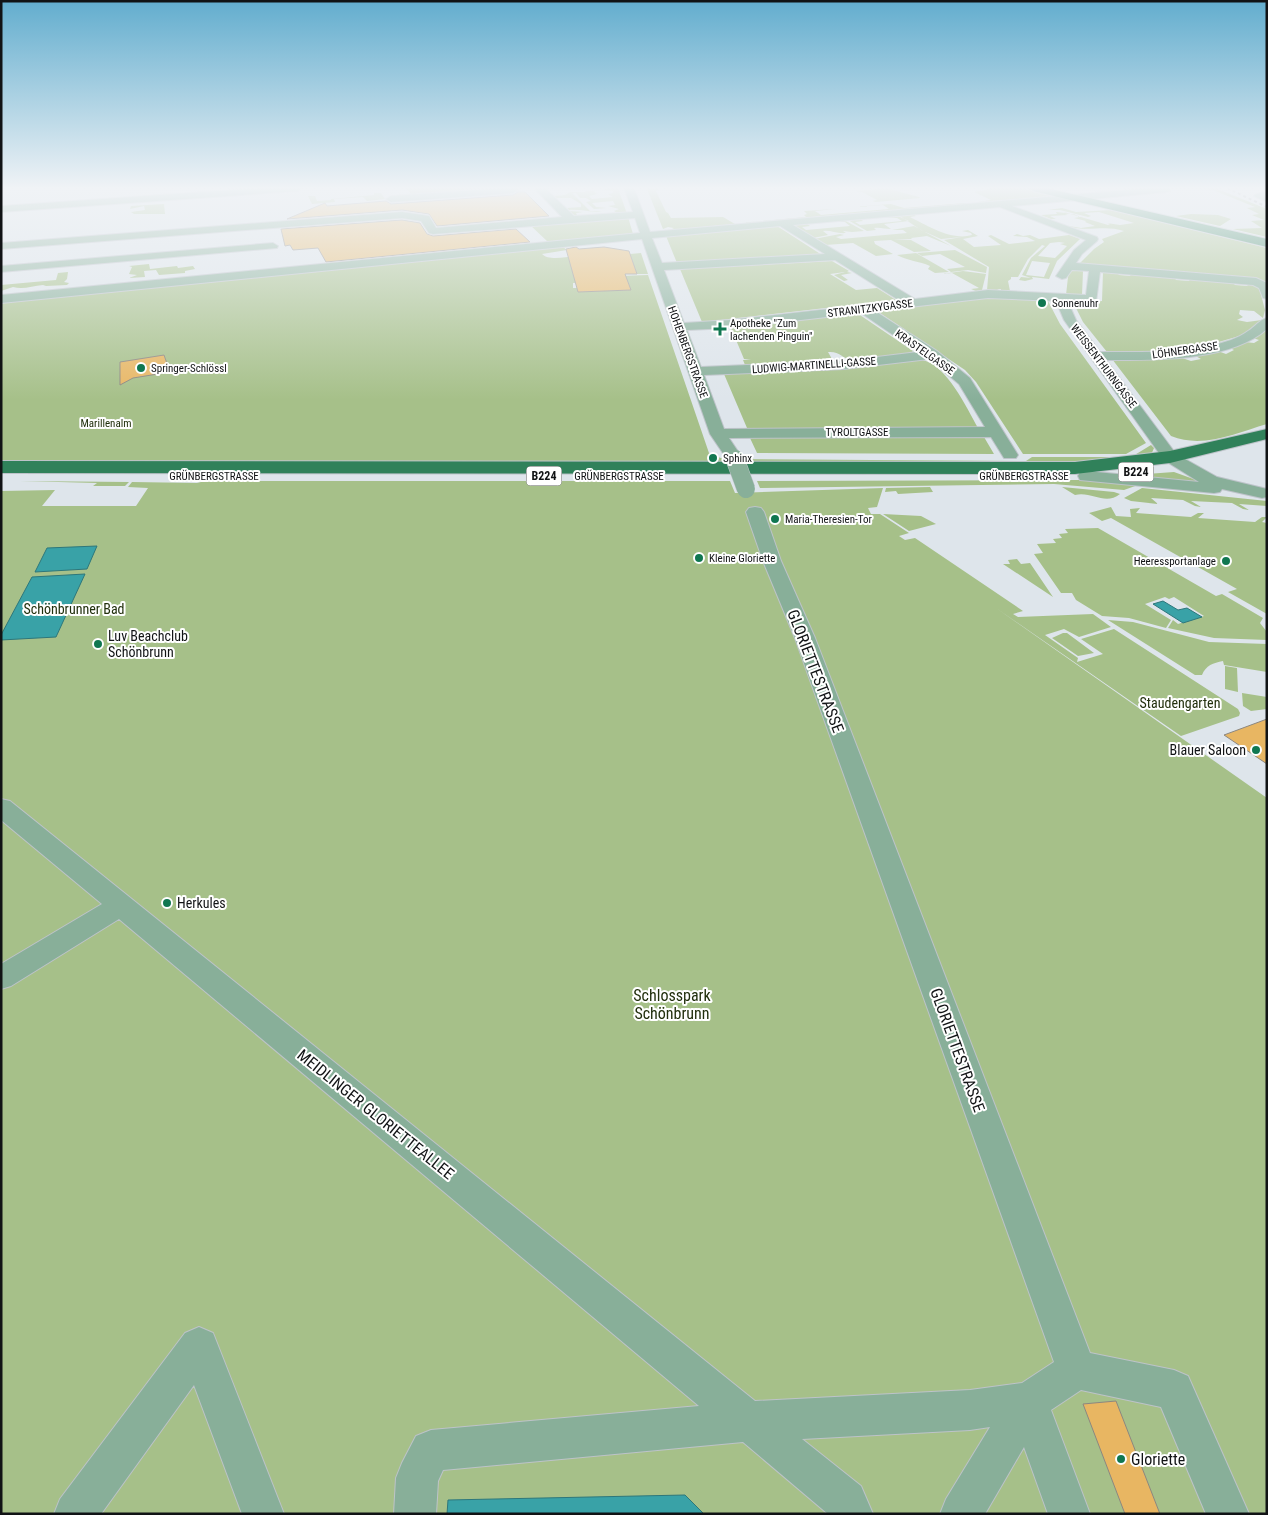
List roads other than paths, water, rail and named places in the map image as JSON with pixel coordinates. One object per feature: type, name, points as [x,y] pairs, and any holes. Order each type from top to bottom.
[{"type":"main road","name":"B224","points":[[1081,472],[1182,459],[1267,434]]},
{"type":"main road","name":"B224","points":[[1182,459],[1208,463],[1267,447]]},
{"type":"main road","name":"GRÜNBERGSTRASSE","points":[[1,467],[1081,472]]},
{"type":"main road","name":"GRÜNBERGSTRASSE","points":[[1,475],[1081,472]]},
{"type":"street","points":[[1,269],[116,259]]},
{"type":"street","points":[[275,259],[277,272]]},
{"type":"street","points":[[1,300],[413,259]]},
{"type":"street","name":"HOHENBERGSTRASSE","points":[[654,259],[718,434],[734,458]]},
{"type":"street","points":[[657,267],[806,259]]},
{"type":"street","points":[[839,259],[913,303]]},
{"type":"street","points":[[1060,298],[1062,275],[1073,259]]},
{"type":"street","points":[[98,290],[100,260]]},
{"type":"street","points":[[1068,266],[1256,282],[1264,286],[1267,295]]},
{"type":"street","name":"STRANITZKYGASSE","points":[[680,327],[731,324],[988,294],[1092,299],[1095,269]]},
{"type":"street","name":"WEISSENTHURNGASSE","points":[[1060,298],[1070,320],[1152,433],[1182,459]]},
{"type":"street","name":"KRASTELGASSE","points":[[862,308],[932,354],[965,381],[1010,455]]},
{"type":"street","name":"LÖHNERGASSE","points":[[1097,356],[1152,355],[1203,350],[1245,338],[1258,331],[1267,322]]},
{"type":"street","name":"LUDWIG-MARTINELLI-GASSE","points":[[695,371],[844,365],[932,354]]},
{"type":"street","name":"TYROLTGASSE","points":[[718,434],[996,432]]},
{"type":"street","name":"GLORIETTESTRASSE","points":[[734,458],[772,560],[805,638],[1077,1370]]},
{"type":"street","points":[[1182,459],[1211,481],[1265,488]]},
{"type":"street","points":[[1208,463],[1233,472],[1265,488]]},
{"type":"street","points":[[1081,472],[1265,488]]},
{"type":"street","name":"MEIDLINGER GLORIETTEALLEE","points":[[1,807],[846,1500],[852,1514]]},
{"type":"street","points":[[1,978],[122,905]]},
{"type":"street","points":[[74,1514],[199,1346],[263,1514]]},
{"type":"street","points":[[415,1514],[417,1478],[431,1451],[750,1421],[970,1410],[1028,1402],[1077,1370],[1174,1390],[1228,1514]]},
{"type":"street","points":[[961,1514],[1028,1402]]},
{"type":"street","points":[[1028,1402],[1069,1514]]},
{"type":"water","points":[[97,546],[87,569],[35,572],[47,548]]},
{"type":"water","points":[[85,574],[56,637],[1,640],[1,635],[32,577]]},
{"type":"water","points":[[1163,601],[1178,610],[1187,608],[1202,617],[1183,623],[1153,604]]},
{"type":"water","points":[[685,1495],[704,1514],[447,1514],[448,1500]]},
{"type":"place","name":"Sonnenuhr","points":[[1042,303]]},
{"type":"place","name":"Apotheke \"Zum lachenden Pinguin\"","points":[[720,329]]},
{"type":"place","name":"Springer-Schlössl","points":[[141,368]]},
{"type":"place","name":"Sphinx","points":[[713,458]]},
{"type":"place","name":"Maria-Theresien-Tor","points":[[775,519]]},
{"type":"place","name":"Kleine Gloriette","points":[[699,558]]},
{"type":"place","name":"Heeressportanlage","points":[[1226,561]]},
{"type":"place","name":"Luv Beachclub Schönbrunn","points":[[98,644]]},
{"type":"place","name":"Blauer Saloon","points":[[1256,750]]},
{"type":"place","name":"Herkules","points":[[167,903]]},
{"type":"place","name":"Gloriette","points":[[1121,1459]]},
{"type":"park label","name":"Marillenalm","points":[[106,423]]},
{"type":"park label","name":"Schönbrunner Bad","points":[[74,609]]},
{"type":"park label","name":"Staudengarten","points":[[1180,703]]},
{"type":"park label","name":"Schlosspark Schönbrunn","points":[[672,1004]]}]
